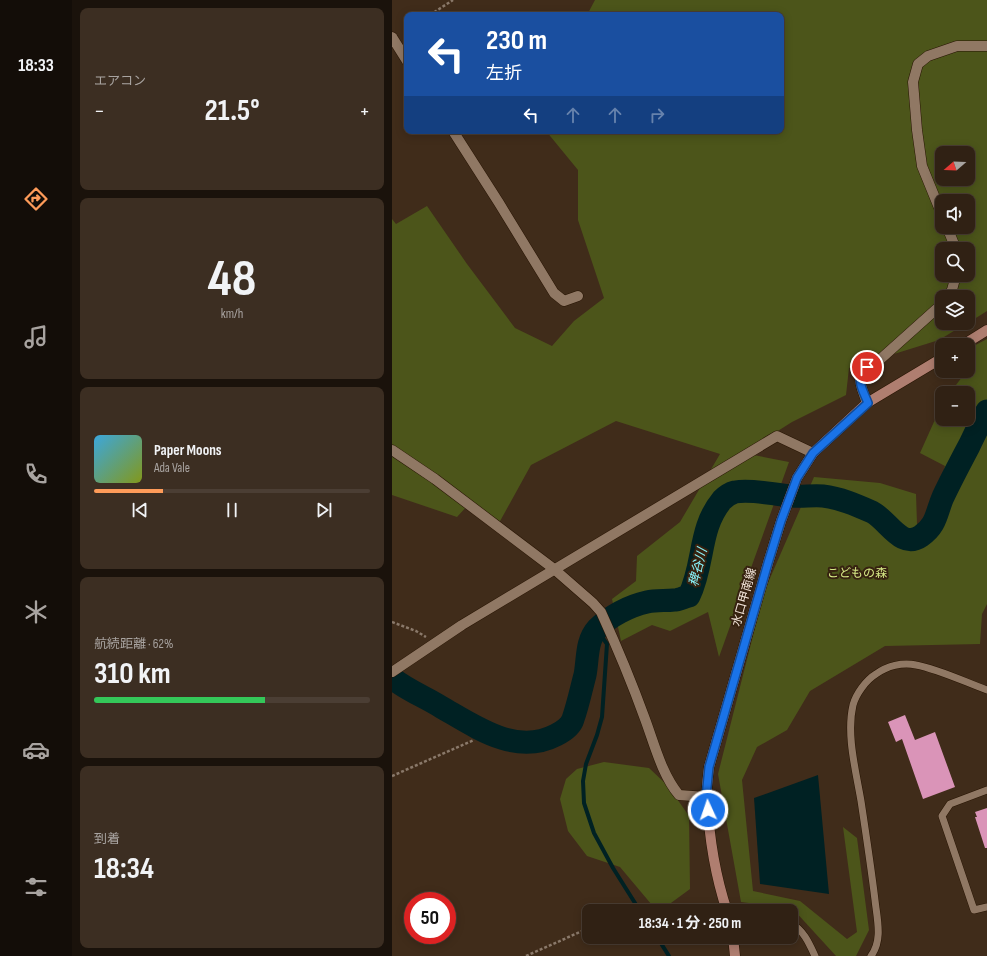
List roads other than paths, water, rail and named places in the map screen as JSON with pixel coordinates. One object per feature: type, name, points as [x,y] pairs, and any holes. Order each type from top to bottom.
[{"type":"main road","points":[[974,338],[987,330]]},
{"type":"main road","name":"水口甲南線","points":[[725,904],[720,890],[712,851],[706,797],[709,767],[768,563],[781,521],[797,478],[813,453],[868,403],[935,362]]},
{"type":"main road","points":[[734,944],[735,956]]},
{"type":"street","points":[[392,37],[404,56]]},
{"type":"street","points":[[935,198],[922,166],[917,130],[913,82],[918,64],[928,56],[957,46],[987,46]]},
{"type":"street","points":[[455,134],[554,293],[564,301],[578,296]]},
{"type":"street","points":[[868,403],[860,381],[862,371],[875,364],[935,310]]},
{"type":"street","points":[[394,671],[462,625],[777,436],[813,453]]},
{"type":"street","points":[[392,450],[435,479],[554,569],[593,603],[601,612],[613,638],[665,772],[673,788],[679,794],[706,797]]},
{"type":"lane","points":[[871,956],[879,938],[867,840],[850,725],[853,704],[862,688],[870,678],[883,668],[897,665],[915,664],[933,669],[987,690]]},
{"type":"lane","points":[[987,790],[950,804],[942,816],[974,910],[987,907]]},
{"type":"lane","points":[[798,928],[807,939],[815,956]]},
{"type":"water","points":[[818,775],[829,894],[760,884],[754,798]]},
{"type":"waterway","name":"稗谷川","points":[[392,678],[468,723],[511,741],[541,741],[556,735],[572,722],[585,675],[589,645],[593,634],[597,629],[620,612],[633,606],[650,601],[676,600],[689,596],[698,571],[705,534],[714,511],[722,500],[730,494],[742,491],[792,496],[819,496],[836,498],[872,512],[901,537],[914,539],[926,532],[933,523],[943,497],[987,411]]},
{"type":"waterway","points":[[597,630],[607,644],[602,717],[586,764],[583,781],[584,803],[594,833],[613,868],[636,904]]},
{"type":"waterway","points":[[661,944],[669,956]]},
{"type":"park label","name":"こどもの森","points":[[857,573]]}]
